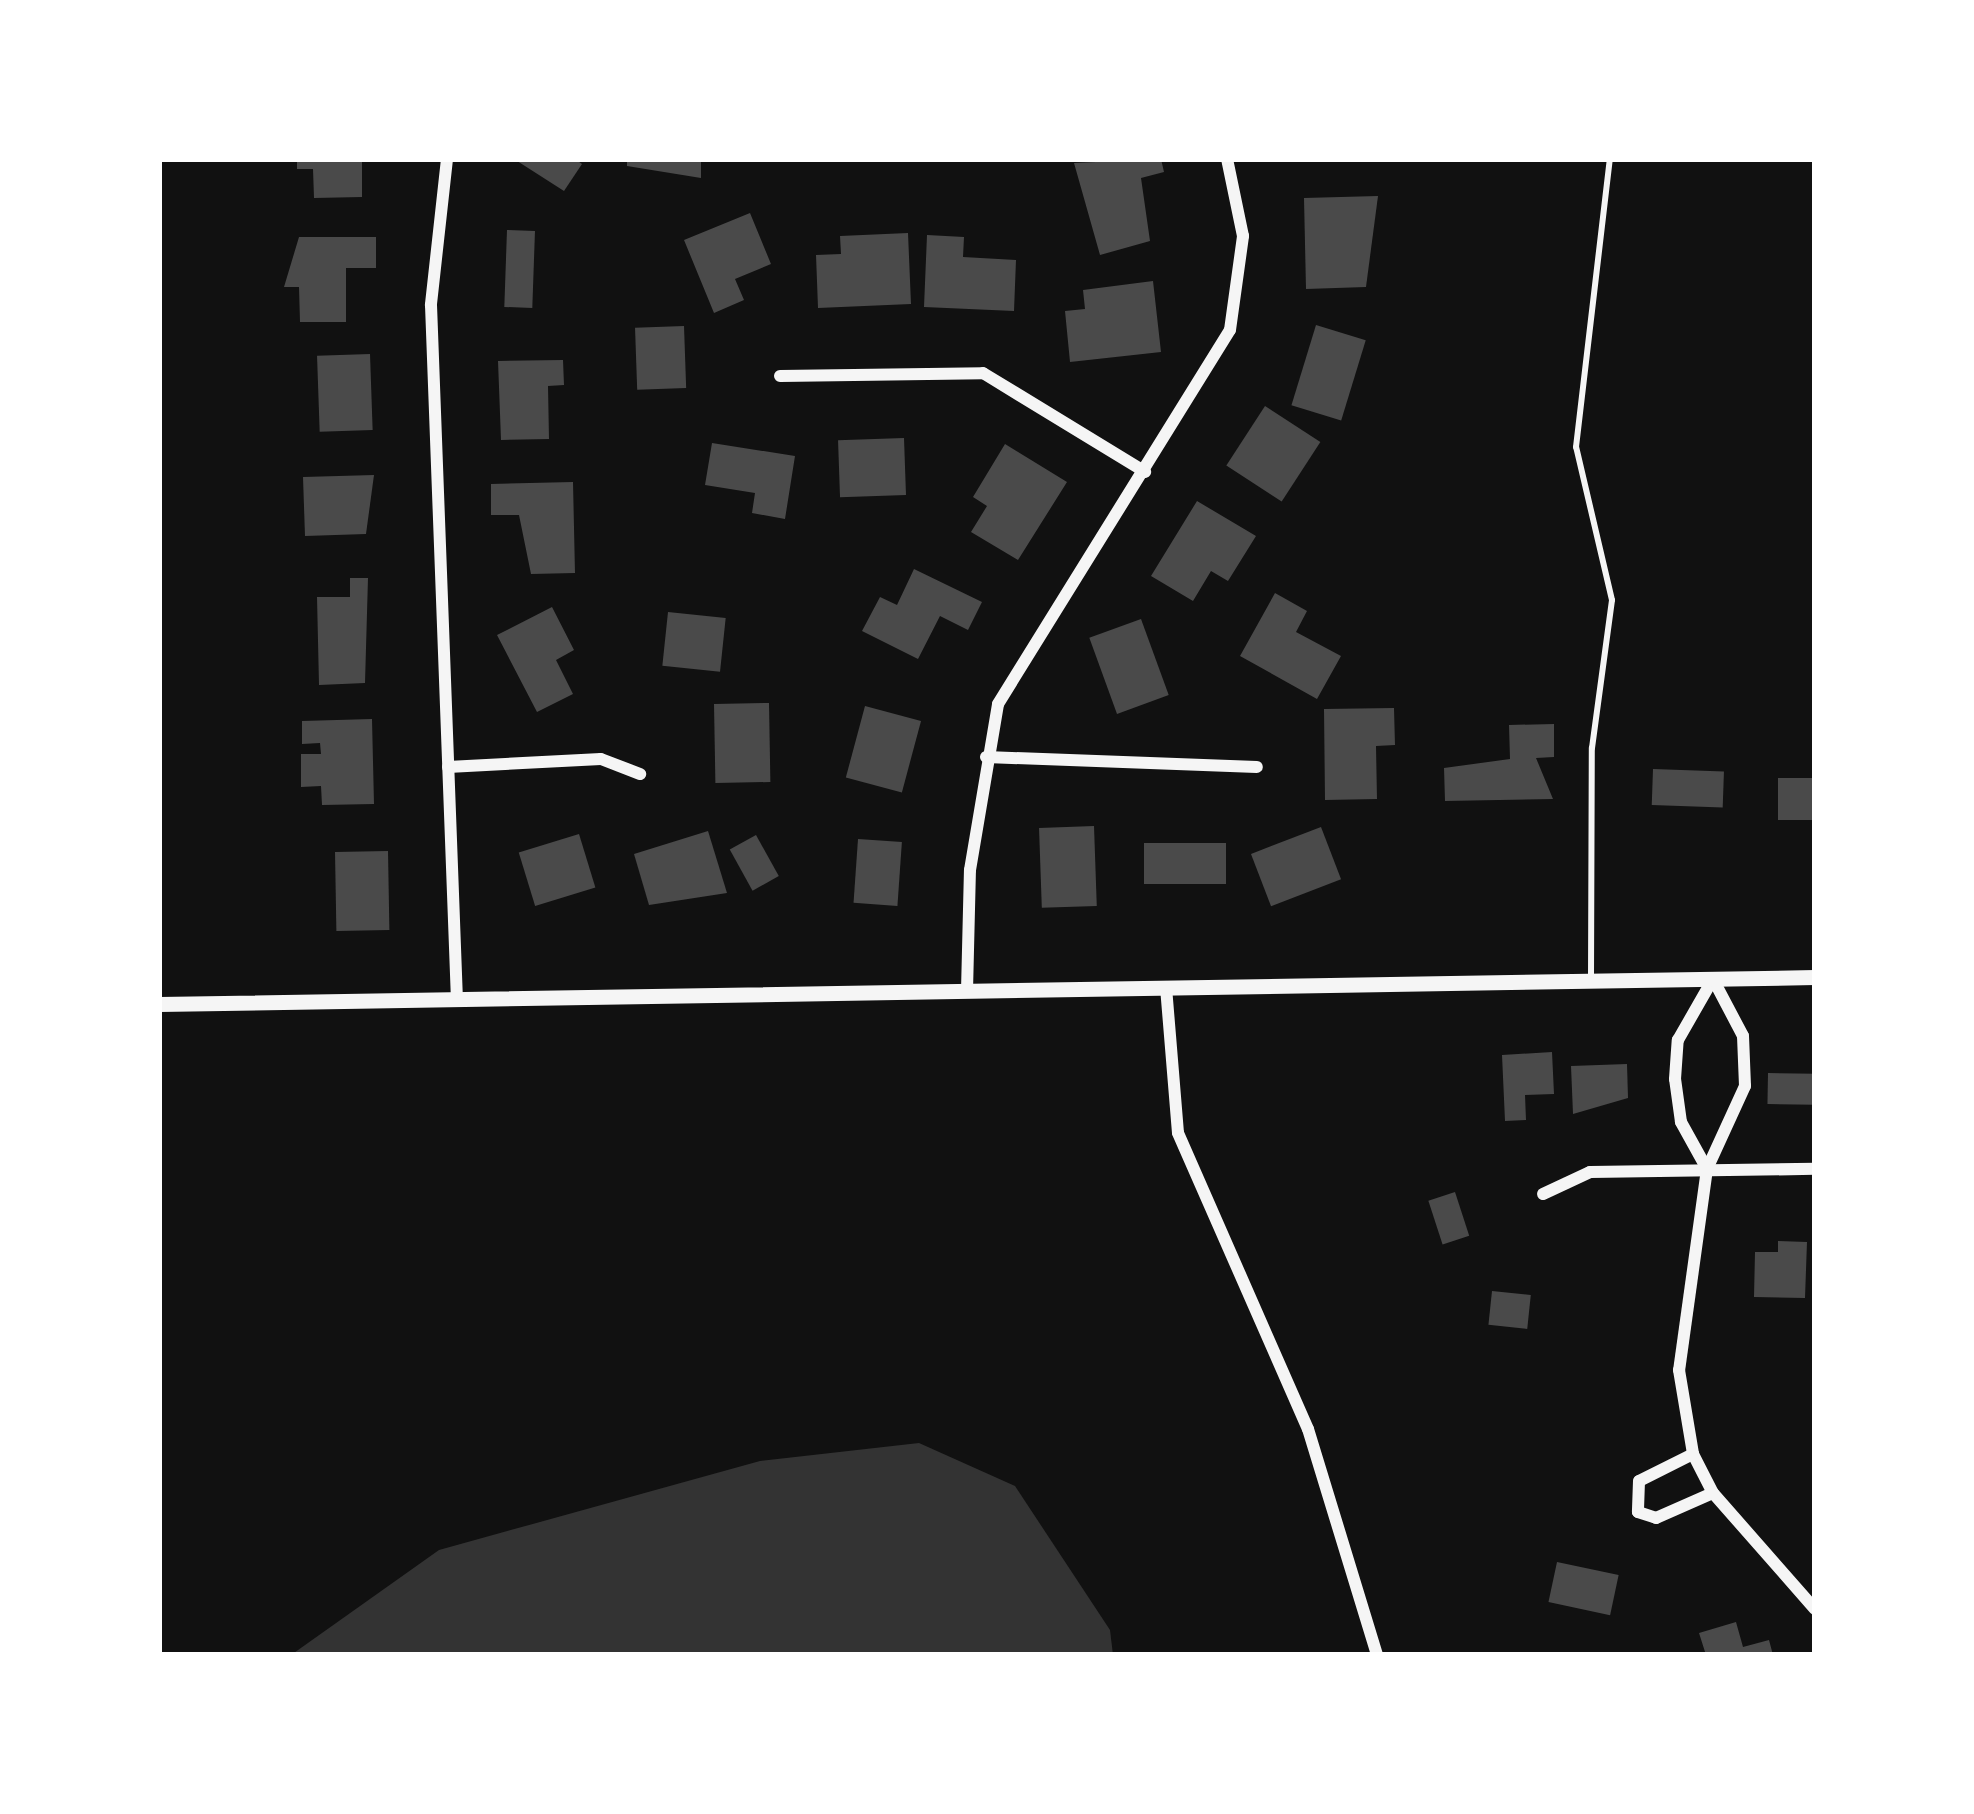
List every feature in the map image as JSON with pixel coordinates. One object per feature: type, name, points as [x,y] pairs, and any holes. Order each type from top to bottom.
[{"type":"street","points":[[448,159],[431,305],[457,1000]]},
{"type":"street","points":[[967,991],[986,757],[1017,669],[1230,330],[1243,236],[1227,159]]},
{"type":"street","points":[[779,376],[983,373],[1145,472]]},
{"type":"street","points":[[986,757],[1257,767]]},
{"type":"street","points":[[448,767],[601,758],[640,774]]},
{"type":"street","points":[[159,1004],[1815,977]]},
{"type":"street","points":[[1713,979],[1743,1036],[1745,1086],[1707,1169],[1679,1310],[1693,1454],[1713,1493],[1815,1609]]},
{"type":"street","points":[[1707,1169],[1682,1122],[1675,1078],[1678,1040],[1713,979]]},
{"type":"street","points":[[1166,987],[1178,1133],[1308,1429],[1377,1655]]},
{"type":"street","points":[[1543,1194],[1590,1172],[1815,1169]]},
{"type":"street","points":[[1693,1454],[1639,1481],[1638,1512],[1656,1518],[1713,1493]]},
{"type":"lane","points":[[1591,981],[1592,748],[1612,600],[1576,447],[1610,159]]},
{"type":"shaded area","points":[[919,1443],[1015,1486],[1110,1630],[1113,1655],[291,1655],[439,1550],[760,1461]]},
{"type":"building","points":[[297,159],[362,159],[362,197],[314,198],[313,169],[297,169]]},
{"type":"building","points":[[514,159],[575,159],[582,164],[564,191]]},
{"type":"building","points":[[627,159],[701,159],[701,178],[627,166]]},
{"type":"building","points":[[1161,159],[1164,172],[1141,178],[1150,241],[1100,255],[1074,163]]},
{"type":"building","points":[[1378,196],[1366,287],[1306,289],[1304,198]]},
{"type":"building","points":[[750,213],[771,264],[735,279],[744,300],[714,313],[684,240]]},
{"type":"building","points":[[507,230],[535,231],[532,308],[504,307]]},
{"type":"building","points":[[908,233],[911,304],[818,308],[816,255],[841,254],[840,236]]},
{"type":"building","points":[[927,235],[964,237],[963,257],[1016,260],[1014,311],[924,307]]},
{"type":"building","points":[[299,237],[376,237],[376,268],[346,268],[346,322],[300,322],[299,287],[284,287]]},
{"type":"building","points":[[1153,281],[1161,352],[1070,362],[1065,311],[1085,309],[1083,290]]},
{"type":"building","points":[[1316,325],[1366,340],[1341,421],[1291,405]]},
{"type":"building","points":[[684,326],[686,388],[637,390],[635,328]]},
{"type":"building","points":[[370,354],[373,430],[320,432],[317,356]]},
{"type":"building","points":[[563,360],[564,385],[548,386],[549,439],[501,440],[498,361]]},
{"type":"building","points":[[1265,406],[1320,442],[1282,501],[1226,466]]},
{"type":"building","points":[[904,438],[906,495],[840,497],[838,440]]},
{"type":"building","points":[[712,443],[795,456],[785,519],[752,513],[755,493],[705,485]]},
{"type":"building","points":[[1005,444],[1067,482],[1018,560],[971,532],[987,506],[973,497]]},
{"type":"building","points":[[374,475],[366,534],[305,536],[303,477]]},
{"type":"building","points":[[573,482],[575,573],[531,574],[519,515],[491,515],[491,484]]},
{"type":"building","points":[[1197,501],[1256,536],[1228,581],[1211,571],[1193,601],[1151,576]]},
{"type":"building","points":[[914,569],[982,602],[968,630],[940,616],[918,659],[862,631],[880,597],[897,605]]},
{"type":"building","points":[[350,578],[368,578],[365,683],[319,685],[317,597],[350,597]]},
{"type":"building","points":[[1275,593],[1307,611],[1296,632],[1341,656],[1317,699],[1240,656]]},
{"type":"building","points":[[552,607],[574,650],[556,660],[573,694],[537,712],[497,635]]},
{"type":"building","points":[[668,612],[726,618],[720,672],[662,666]]},
{"type":"building","points":[[1141,619],[1169,695],[1117,714],[1089,638]]},
{"type":"building","points":[[769,703],[770,782],[715,783],[714,704]]},
{"type":"building","points":[[865,706],[921,721],[902,792],[846,777]]},
{"type":"building","points":[[1394,708],[1395,745],[1376,746],[1377,799],[1325,800],[1324,709]]},
{"type":"building","points":[[372,719],[374,804],[322,805],[321,786],[301,787],[301,754],[321,754],[320,743],[302,744],[302,721]]},
{"type":"building","points":[[1554,724],[1554,757],[1536,758],[1553,799],[1445,801],[1444,768],[1510,759],[1509,725]]},
{"type":"building","points":[[1653,769],[1724,771],[1723,807],[1652,805]]},
{"type":"building","points":[[1778,778],[1815,778],[1815,820],[1778,820]]},
{"type":"building","points":[[1094,826],[1097,906],[1042,908],[1039,828]]},
{"type":"building","points":[[1321,827],[1341,879],[1271,906],[1251,854]]},
{"type":"building","points":[[708,831],[727,893],[649,905],[634,854]]},
{"type":"building","points":[[579,834],[595,888],[535,906],[519,852]]},
{"type":"building","points":[[756,835],[779,876],[753,891],[730,850]]},
{"type":"building","points":[[858,839],[902,842],[897,906],[854,903]]},
{"type":"building","points":[[1144,843],[1226,843],[1226,884],[1144,884]]},
{"type":"building","points":[[388,851],[389,930],[336,931],[335,852]]},
{"type":"building","points":[[1552,1052],[1554,1094],[1525,1095],[1526,1120],[1505,1121],[1502,1055]]},
{"type":"building","points":[[1627,1064],[1628,1098],[1573,1114],[1571,1066]]},
{"type":"building","points":[[1768,1073],[1815,1074],[1814,1105],[1767,1104]]},
{"type":"building","points":[[1455,1192],[1469,1236],[1443,1244],[1428,1201]]},
{"type":"building","points":[[1778,1241],[1807,1242],[1805,1298],[1754,1297],[1755,1252],[1778,1252]]},
{"type":"building","points":[[1492,1291],[1531,1295],[1527,1329],[1488,1325]]},
{"type":"building","points":[[1557,1562],[1619,1575],[1610,1615],[1548,1602]]},
{"type":"building","points":[[1736,1622],[1743,1647],[1769,1640],[1773,1655],[1706,1655],[1699,1633]]}]
